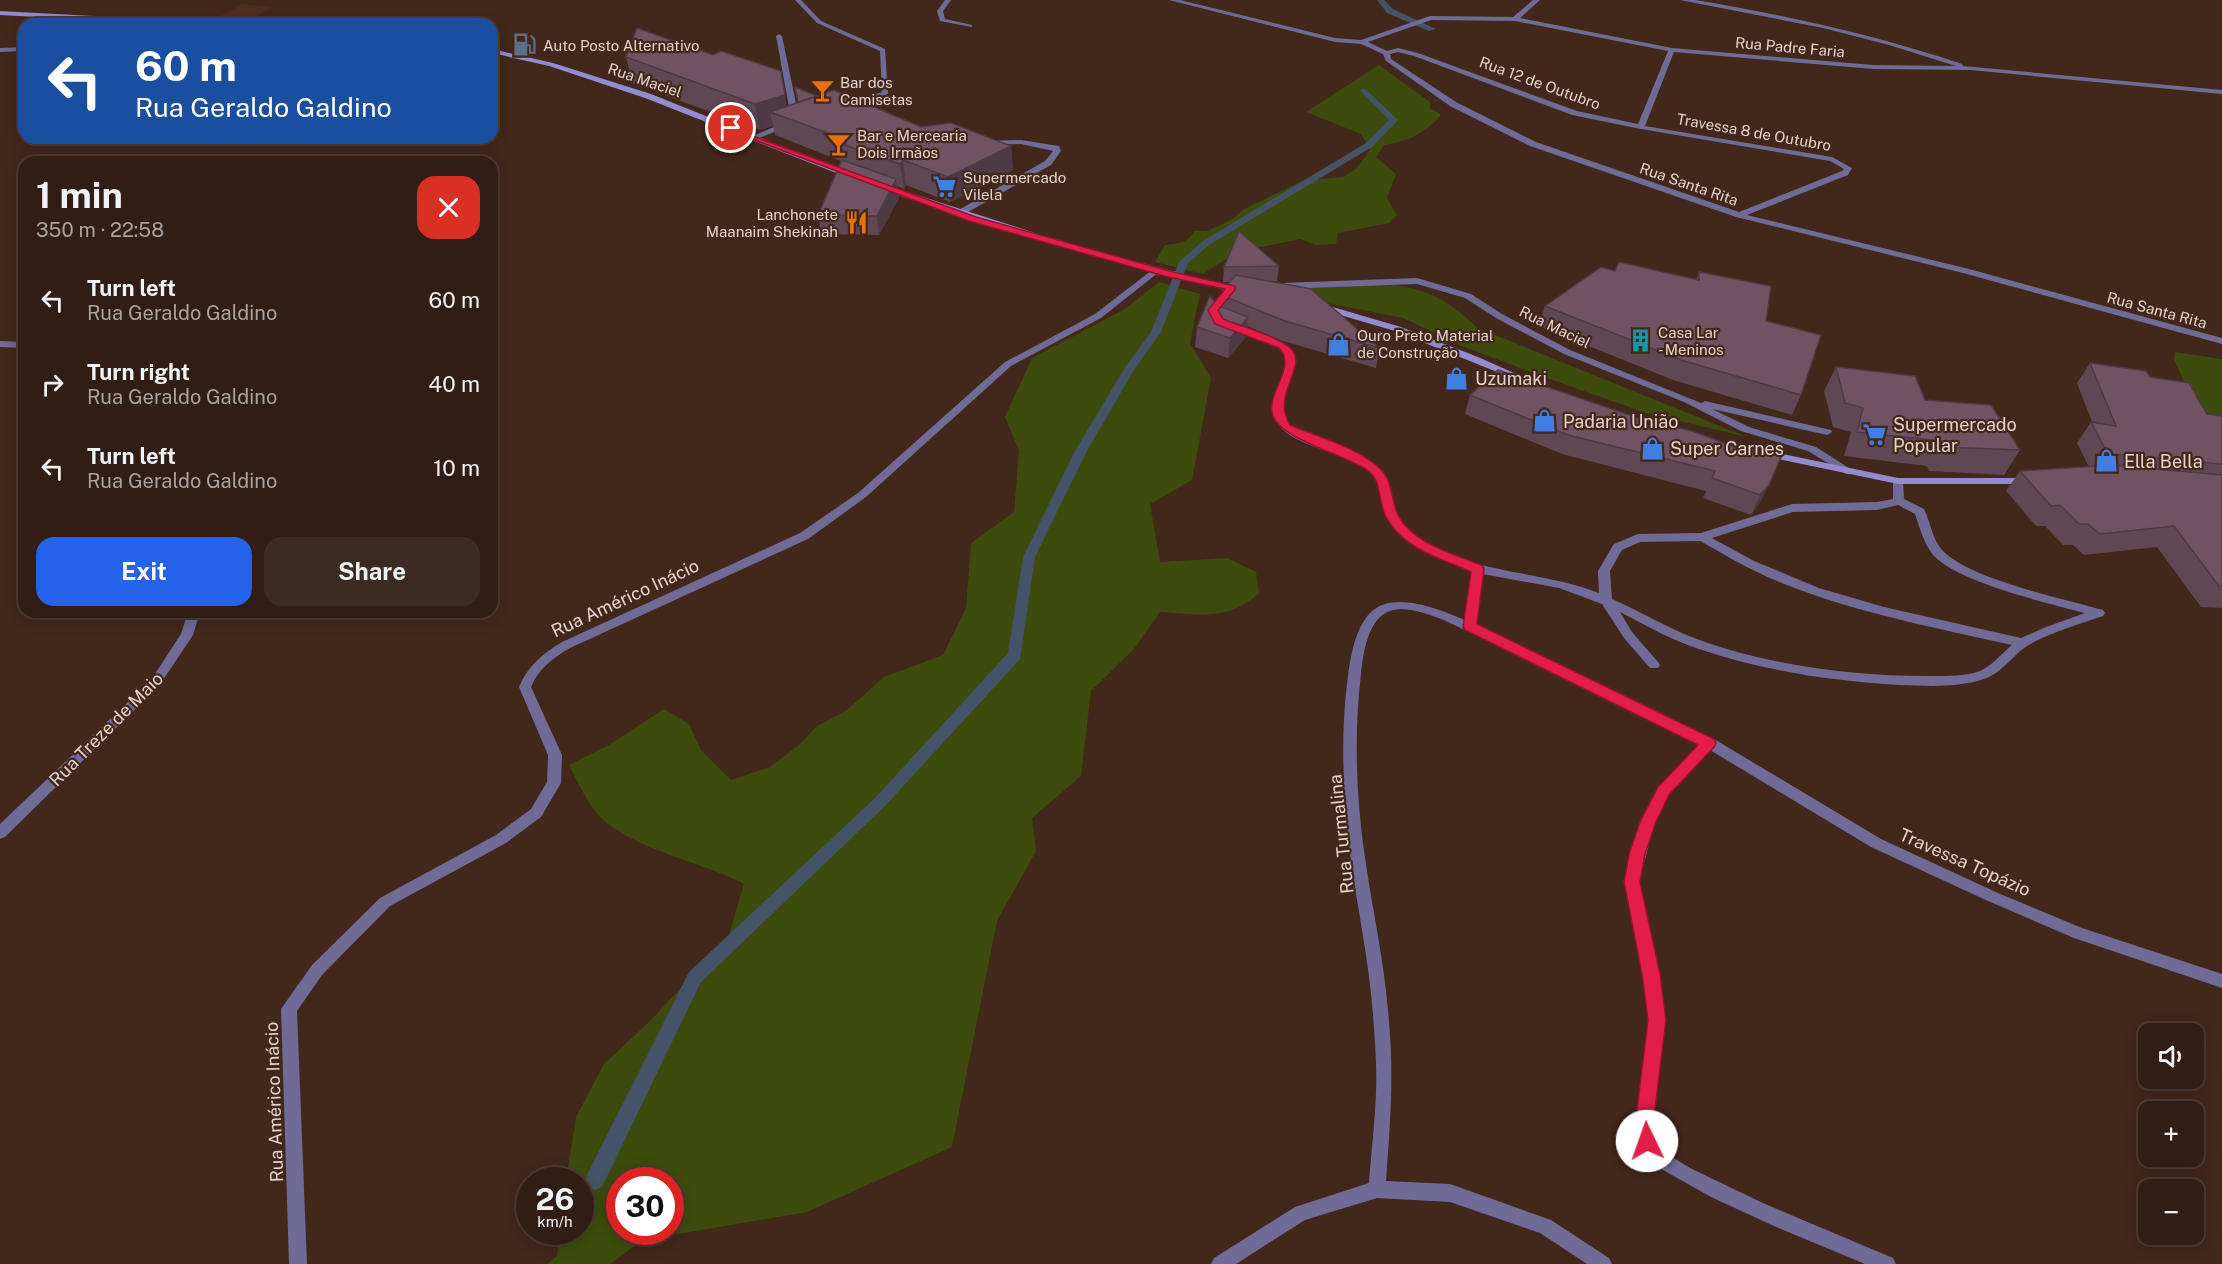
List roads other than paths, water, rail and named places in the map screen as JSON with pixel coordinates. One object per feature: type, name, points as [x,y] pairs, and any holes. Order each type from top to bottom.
[{"type":"main road","points":[[0,13],[94,18]]},
{"type":"main road","name":"Rua Maciel","points":[[498,52],[551,64],[648,96],[866,181]]},
{"type":"main road","points":[[877,185],[958,214],[1172,275],[1208,284],[1254,290]]},
{"type":"main road","points":[[1310,304],[1355,313],[1406,330],[1533,383]]},
{"type":"main road","name":"Rua Maciel","points":[[1752,451],[1898,481],[2041,481]]},
{"type":"street","points":[[798,0],[819,22],[883,50],[885,93],[841,107]]},
{"type":"street","points":[[948,0],[940,11],[942,20],[969,26]]},
{"type":"street","name":"Rua Santa Rita","points":[[1172,0],[1335,39],[1362,42],[1386,54],[1388,60],[1453,104],[1533,144],[1739,215],[1966,271],[2222,341]]},
{"type":"street","points":[[1515,19],[1537,0]]},
{"type":"street","points":[[1683,0],[1787,16],[1898,44],[1970,69]]},
{"type":"street","name":"Rua Padre Faria","points":[[1362,42],[1430,18],[1515,19],[1672,50],[1873,67],[1970,69],[2222,92]]},
{"type":"street","points":[[779,36],[796,122]]},
{"type":"street","points":[[0,50],[18,49]]},
{"type":"street","name":"Rua 12 de Outubro","points":[[1386,54],[1398,50],[1416,54],[1575,113],[1641,127]]},
{"type":"street","points":[[1641,127],[1672,50]]},
{"type":"street","points":[[754,137],[807,118]]},
{"type":"street","name":"Travessa 8 de Outubro","points":[[1641,127],[1832,159],[1848,168],[1845,173],[1739,215]]},
{"type":"street","points":[[958,214],[1048,163],[1058,151],[1048,145],[1021,142],[970,144]]},
{"type":"street","name":"Rua Américo Inácio","points":[[298,1264],[289,1009],[317,970],[385,902],[501,839],[536,813],[554,783],[555,755],[525,687],[530,672],[545,657],[576,640],[804,536],[862,495],[1008,364],[1098,316],[1156,270]]},
{"type":"street","name":"Rua Maciel","points":[[1265,287],[1417,280],[1468,296],[1499,316],[1567,352],[1687,400],[1745,429],[1812,449],[1850,472]]},
{"type":"street","points":[[1232,288],[1213,310],[1219,321],[1282,346],[1291,355],[1292,363],[1278,398],[1279,416],[1286,428],[1355,457],[1374,469],[1383,479],[1391,513],[1401,530],[1420,544],[1478,569],[1563,586],[1607,602],[1660,630],[1706,648],[1766,662],[1864,677],[1920,681],[1978,677],[1997,667],[2022,643],[2099,613],[2004,585],[1957,567],[1940,555],[1929,536],[1920,512],[1899,501],[1877,506],[1792,508],[1702,537],[1638,538],[1618,547],[1604,571],[1604,590],[1607,602],[1628,635],[1654,665]]},
{"type":"street","points":[[0,344],[18,345]]},
{"type":"street","points":[[1687,400],[1827,432]]},
{"type":"street","points":[[1898,481],[1899,501]]},
{"type":"street","points":[[1702,537],[1751,565],[1825,593],[1880,609],[2022,643]]},
{"type":"street","points":[[1470,627],[1478,569]]},
{"type":"street","name":"Rua Turmalina","points":[[1377,1189],[1384,1061],[1376,967],[1356,848],[1350,726],[1356,662],[1365,630],[1374,616],[1385,608],[1398,606],[1414,608],[1470,627],[1709,743]]},
{"type":"street","name":"Rua Treze de Maio","points":[[0,833],[155,683],[187,635],[192,618]]},
{"type":"street","points":[[1709,743],[1663,791],[1648,822],[1637,854],[1632,882],[1651,974],[1657,1020],[1644,1126],[1647,1141],[1656,1152],[1679,1171],[1770,1217],[1887,1264]]},
{"type":"street","name":"Travessa Topázio","points":[[1709,743],[1876,843],[1993,897],[2079,933],[2222,981]]},
{"type":"street","points":[[1220,1264],[1301,1213],[1377,1189],[1450,1193],[1545,1226],[1603,1264]]},
{"type":"waterway","points":[[1380,0],[1390,11],[1432,29]]},
{"type":"waterway","points":[[595,1180],[695,977],[881,801],[1015,655],[1029,557],[1081,451],[1129,369],[1156,332],[1184,262],[1206,243],[1369,145],[1394,120],[1364,90]]},
{"type":"place","name":"Auto Posto Alternativo","points":[[525,45]]},
{"type":"place","name":"Bar dos Camisetas","points":[[822,91]]},
{"type":"place","name":"Bar e Mercearia Dois Irmãos","points":[[839,144]]},
{"type":"place","name":"Supermercado Vilela","points":[[945,186]]},
{"type":"place","name":"Lanchonete Maanaim Shekinah","points":[[856,223]]},
{"type":"place","name":"Casa Lar - Meninos","points":[[1640,341]]},
{"type":"place","name":"Ouro Preto Material de Construção","points":[[1339,344]]},
{"type":"place","name":"Uzumaki","points":[[1457,378]]},
{"type":"place","name":"Padaria União","points":[[1545,421]]},
{"type":"place","name":"Supermercado Popular","points":[[1875,434]]},
{"type":"place","name":"Super Carnes","points":[[1652,448]]},
{"type":"place","name":"Ella Bella","points":[[2106,461]]}]
